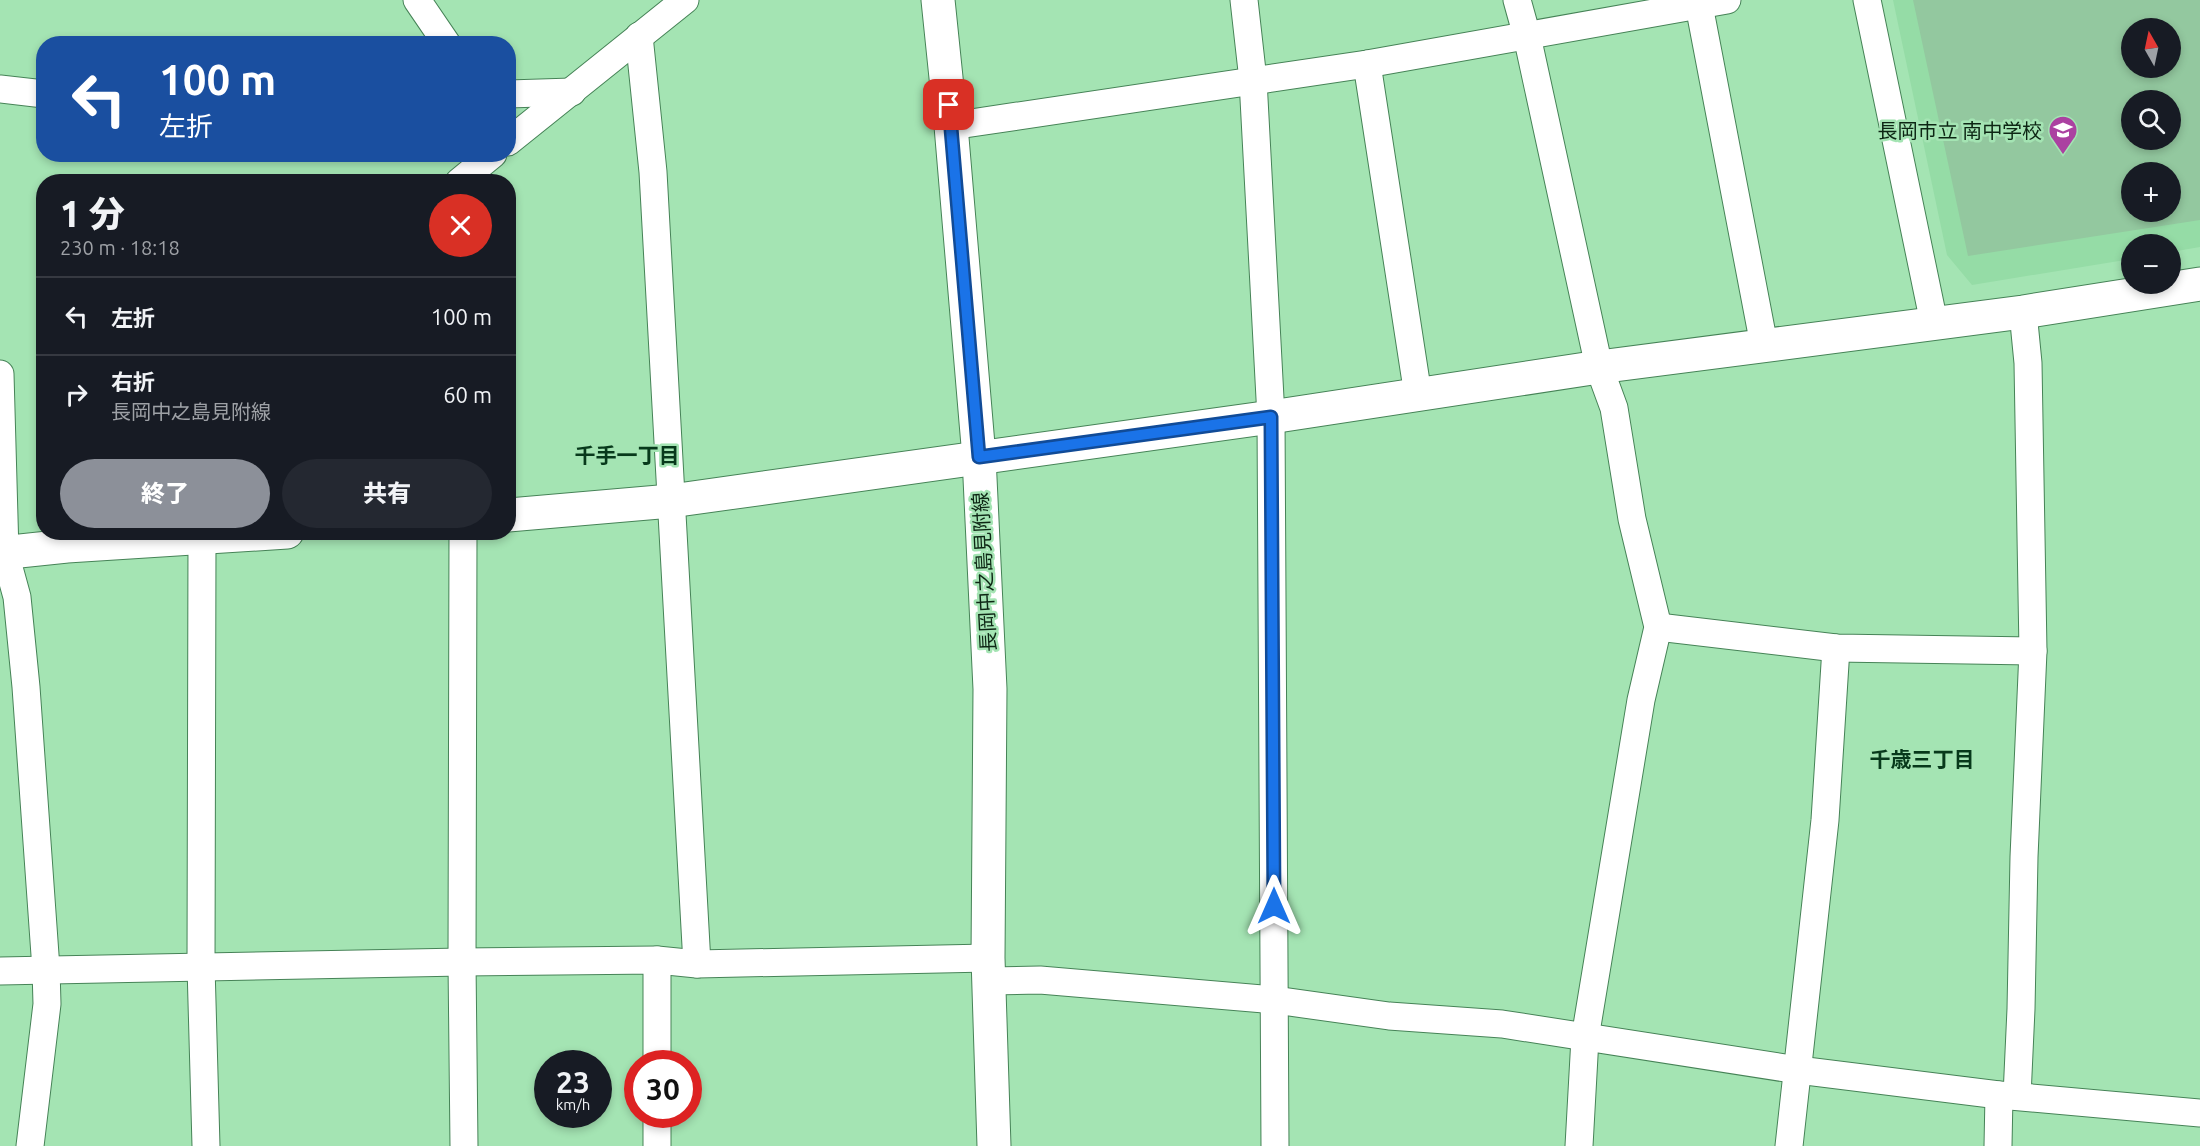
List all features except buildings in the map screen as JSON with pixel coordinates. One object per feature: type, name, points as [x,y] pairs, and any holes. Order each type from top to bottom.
[{"type":"street","points":[[417,0],[442,36]]},
{"type":"street","points":[[516,136],[685,0]]},
{"type":"street","name":"長岡中之島見附線","points":[[938,0],[979,457],[990,689],[989,970],[994,1146]]},
{"type":"street","points":[[1244,0],[1253,80],[1271,417],[1275,1146]]},
{"type":"street","points":[[1517,0],[1527,36],[1599,367],[1614,408],[1632,519],[1658,627],[1641,700],[1585,1038],[1579,1146]]},
{"type":"street","points":[[951,126],[1367,64],[1527,36],[1699,2],[1726,0]]},
{"type":"street","points":[[1867,0],[1934,323]]},
{"type":"street","points":[[1699,2],[1764,345]]},
{"type":"street","points":[[639,36],[653,172],[697,964]]},
{"type":"street","points":[[1367,64],[1418,395]]},
{"type":"street","points":[[0,89],[36,93]]},
{"type":"street","points":[[516,94],[572,92]]},
{"type":"street","points":[[469,174],[483,162]]},
{"type":"street","points":[[516,514],[670,501],[1271,417],[1599,367],[2023,312],[2200,284]]},
{"type":"street","points":[[1998,1146],[2021,1009],[2024,858],[2033,651],[2028,363],[2023,312]]},
{"type":"street","points":[[0,374],[3,553],[17,597],[25,676],[46,969],[47,1004],[30,1146]]},
{"type":"street","points":[[3,553],[64,540]]},
{"type":"street","points":[[202,540],[201,966],[206,1146]]},
{"type":"street","points":[[463,540],[464,1146]]},
{"type":"street","points":[[1658,627],[1836,648],[2033,651]]},
{"type":"street","points":[[1789,1146],[1825,820],[1836,648]]},
{"type":"street","points":[[657,960],[657,1050]]},
{"type":"street","points":[[0,971],[657,960],[697,964],[989,970],[1040,980],[1275,1000],[1389,1016],[1502,1024],[1798,1070],[2008,1095],[2200,1113]]},
{"type":"street","points":[[657,1128],[657,1146]]},
{"type":"shaded area","name":"長岡市立 南中学校","points":[[1893,0],[2200,0],[2200,247],[2181,250],[2181,234],[2121,234],[2121,261],[1972,285],[1947,255]]},
{"type":"shaded area","name":"長岡市立 南中学校","points":[[1913,0],[2200,0],[2200,220],[1968,256]]},
{"type":"place","name":"長岡市立 南中学校","points":[[2063,156]]},
{"type":"district","name":"千手一丁目","points":[[627,455]]},
{"type":"district","name":"千歳三丁目","points":[[1922,759]]},
{"type":"route","points":[[949,105],[979,457],[1271,417],[1274,906]]}]
